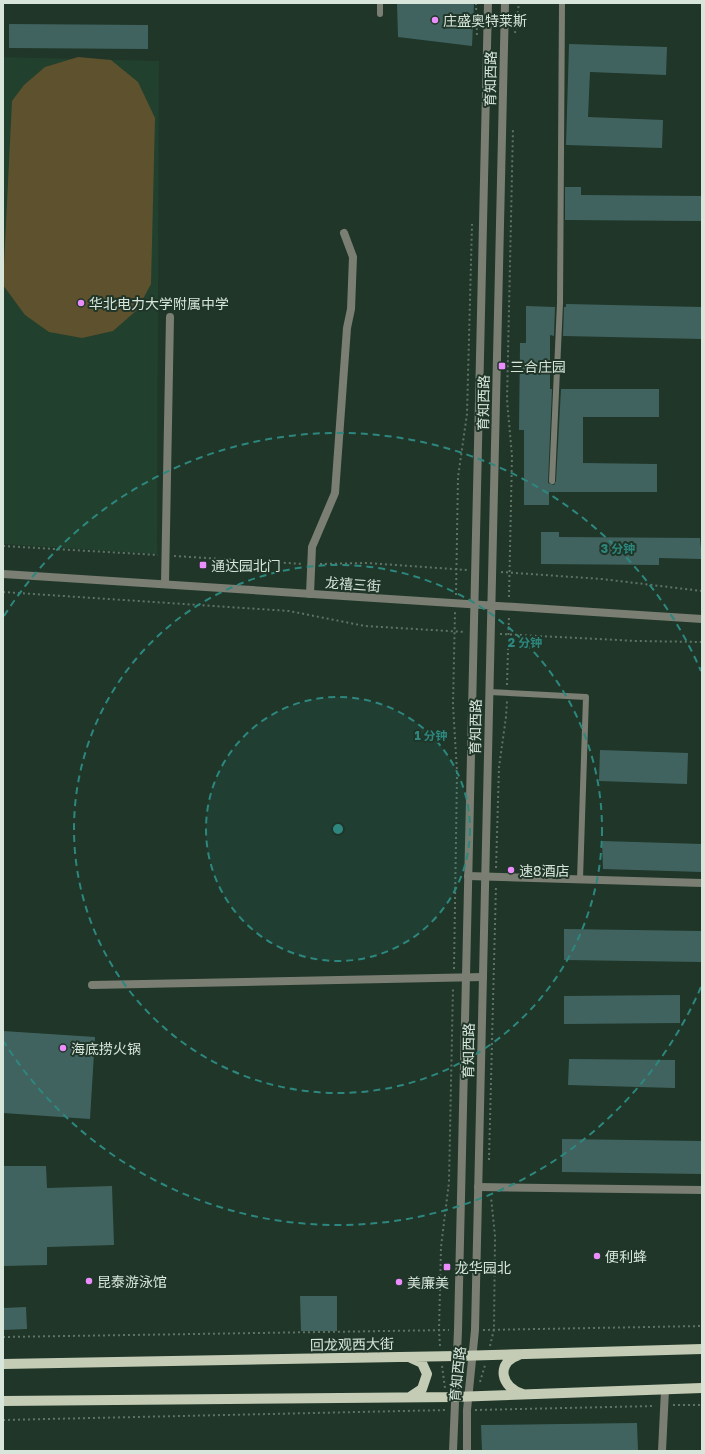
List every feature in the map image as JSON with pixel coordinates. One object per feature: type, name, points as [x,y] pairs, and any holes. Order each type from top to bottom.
[{"type":"main road","name":"回龙观西大街","points":[[3,1364],[472,1356],[702,1349]]},
{"type":"main road","points":[[527,1354],[517,1356],[510,1360],[505,1367],[503,1375],[506,1382],[512,1389],[528,1395]]},
{"type":"main road","points":[[400,1398],[411,1396],[419,1392],[425,1386],[427,1374],[425,1366],[419,1361],[401,1357]]},
{"type":"main road","points":[[3,1401],[468,1397],[702,1388]]},
{"type":"street","name":"育知西路","points":[[453,1451],[454,1397],[457,1356],[488,3]]},
{"type":"street","name":"育知西路","points":[[466,1451],[468,1397],[475,1330],[505,3]]},
{"type":"street","points":[[310,594],[312,547],[335,493],[347,328],[351,309],[353,257],[344,233]]},
{"type":"street","points":[[165,584],[170,317]]},
{"type":"street","name":"龙禧三街","points":[[3,574],[702,619]]},
{"type":"street","points":[[468,876],[702,883]]},
{"type":"street","points":[[92,985],[483,977]]},
{"type":"street","points":[[478,1187],[702,1190]]},
{"type":"street","points":[[662,1451],[665,1390]]},
{"type":"lane","points":[[380,3],[380,14]]},
{"type":"lane","points":[[552,481],[560,303],[562,3]]},
{"type":"lane","points":[[489,692],[586,697],[580,879]]},
{"type":"path","points":[[476,3],[477,43]]},
{"type":"path","points":[[515,41],[519,3]]},
{"type":"path","points":[[510,564],[512,456],[507,400],[513,128]]},
{"type":"path","points":[[457,559],[458,477],[467,414],[473,218]]},
{"type":"path","points":[[3,546],[311,564],[351,562],[447,568]]},
{"type":"path","points":[[522,573],[602,579],[702,591]]},
{"type":"path","points":[[3,592],[288,611],[365,626],[445,631]]},
{"type":"path","points":[[516,635],[631,641],[702,642]]},
{"type":"path","points":[[489,1164],[499,767],[506,717],[508,645]]},
{"type":"path","points":[[490,1187],[495,1236],[494,1317]]},
{"type":"path","points":[[504,1329],[702,1326]]},
{"type":"path","points":[[3,1337],[437,1330]]},
{"type":"path","points":[[502,1409],[702,1405]]},
{"type":"path","points":[[3,1420],[435,1411]]},
{"type":"shaded area","name":"华北电力大学附属中学","points":[[3,57],[159,61],[157,554],[3,544]]},
{"type":"shaded area","points":[[78,57],[111,60],[138,82],[155,118],[151,284],[137,310],[113,331],[82,338],[49,332],[25,315],[3,285],[12,101],[24,85],[45,67]]},
{"type":"building","name":"庄盛奥特莱斯","points":[[397,3],[474,3],[472,46],[398,37]]},
{"type":"building","points":[[9,24],[148,25],[148,49],[9,48]]},
{"type":"building","points":[[569,44],[667,47],[666,75],[590,72],[588,117],[663,120],[662,148],[566,145]]},
{"type":"building","points":[[565,187],[581,187],[581,195],[702,196],[702,221],[565,220]]},
{"type":"building","points":[[566,304],[702,307],[702,339],[563,336],[564,307],[566,307]]},
{"type":"building","points":[[526,306],[555,307],[554,336],[550,335],[550,389],[552,389],[548,483],[554,485],[556,481],[561,389],[659,389],[659,417],[583,417],[583,463],[657,464],[657,492],[549,492],[549,505],[524,505],[524,430],[519,430],[520,343],[526,343]]},
{"type":"building","points":[[541,532],[559,532],[559,537],[700,538],[702,559],[659,558],[659,565],[541,564]]},
{"type":"building","points":[[600,750],[688,753],[687,784],[599,781]]},
{"type":"building","points":[[602,841],[702,844],[702,872],[603,869]]},
{"type":"building","points":[[564,929],[702,931],[702,962],[564,960]]},
{"type":"building","points":[[680,995],[680,1023],[564,1024],[564,996]]},
{"type":"building","points":[[3,1031],[95,1037],[90,1119],[3,1113]]},
{"type":"building","points":[[569,1059],[675,1060],[675,1088],[568,1085]]},
{"type":"building","points":[[562,1139],[702,1141],[702,1174],[562,1172]]},
{"type":"building","points":[[3,1166],[46,1166],[47,1188],[112,1186],[114,1245],[47,1247],[47,1265],[3,1266]]},
{"type":"building","points":[[300,1296],[337,1296],[337,1331],[301,1331]]},
{"type":"building","points":[[26,1307],[27,1329],[3,1330],[3,1308]]},
{"type":"building","points":[[637,1423],[638,1451],[482,1451],[481,1425]]},
{"type":"place","name":"庄盛奥特莱斯","points":[[435,20]]},
{"type":"place","name":"华北电力大学附属中学","points":[[81,303]]},
{"type":"place","name":"三合庄园","points":[[502,366]]},
{"type":"place","name":"通达园北门","points":[[203,565]]},
{"type":"place","name":"速8酒店","points":[[511,870]]},
{"type":"place","name":"海底捞火锅","points":[[63,1048]]},
{"type":"place","name":"便利蜂","points":[[597,1256]]},
{"type":"place","name":"龙华园北","points":[[447,1267]]},
{"type":"place","name":"昆泰游泳馆","points":[[89,1281]]},
{"type":"place","name":"美廉美","points":[[399,1282]]}]
